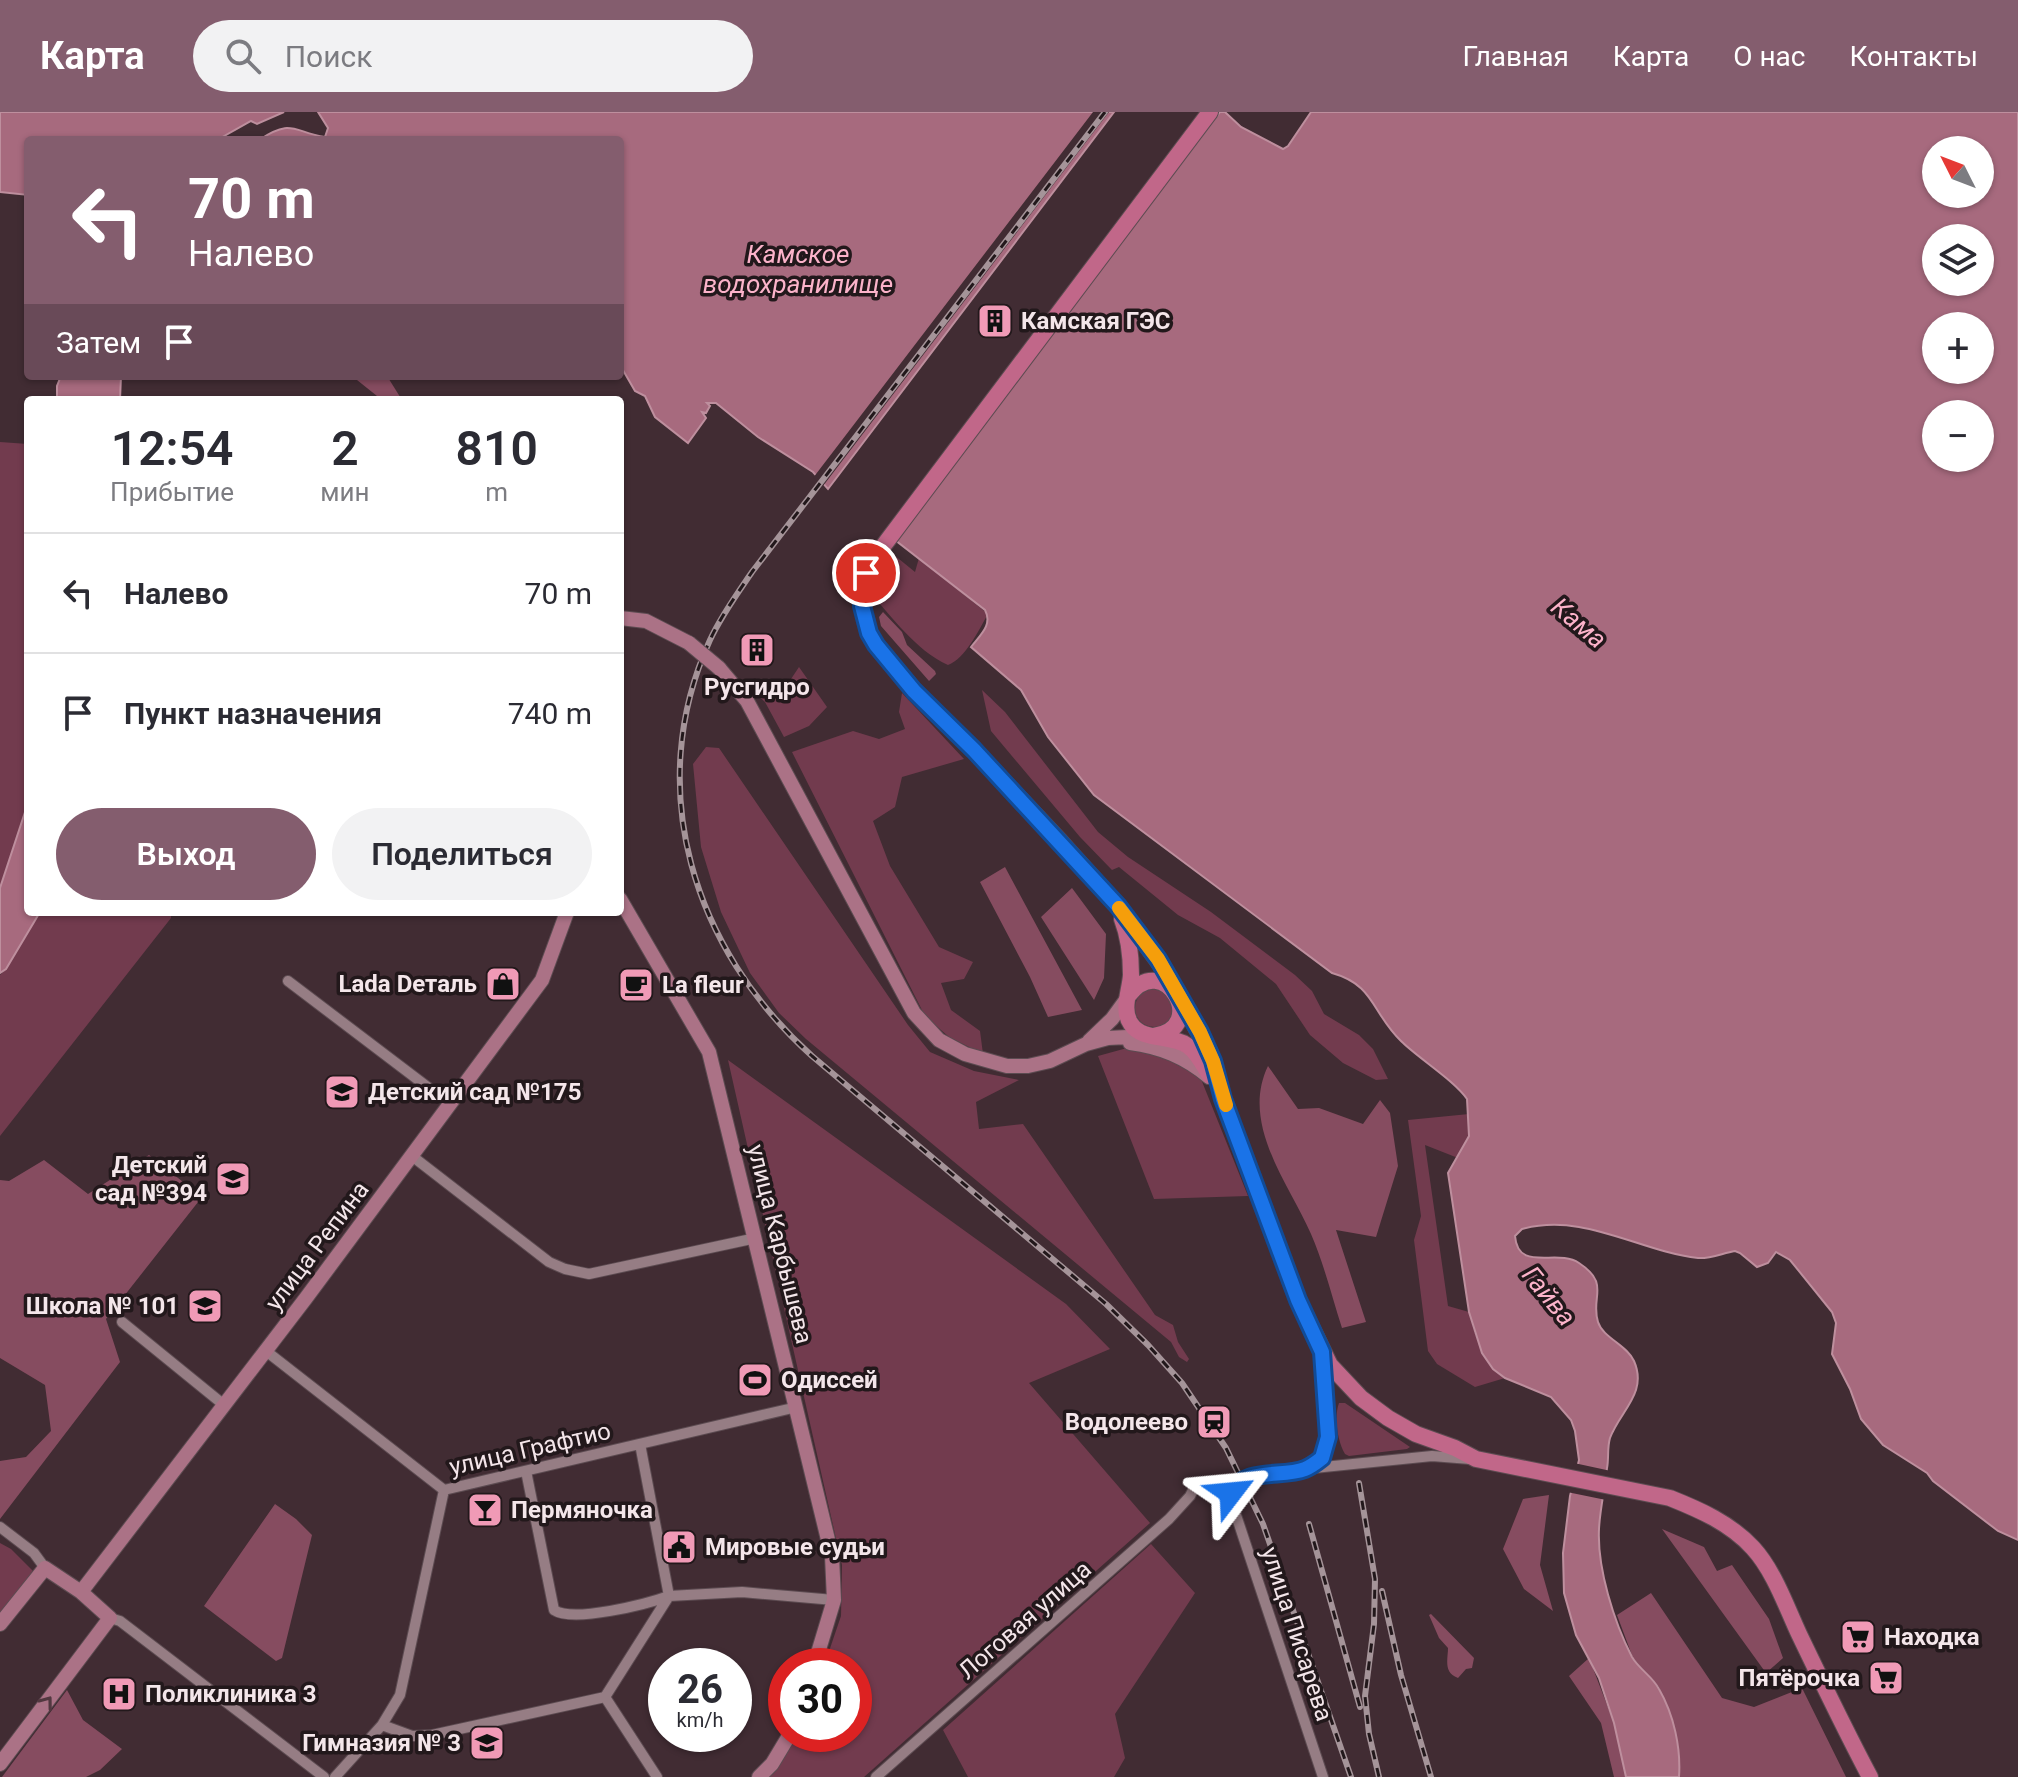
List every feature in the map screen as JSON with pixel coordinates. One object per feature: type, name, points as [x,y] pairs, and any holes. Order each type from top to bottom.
[{"type":"main road","points":[[1210,112],[872,561],[864,578],[862,606],[869,633],[914,691],[974,750],[1118,906],[1158,959],[1210,1053],[1223,1099],[1298,1300],[1322,1352],[1352,1389],[1388,1418],[1416,1434],[1476,1459],[1670,1498],[1700,1509],[1730,1528],[1754,1549],[1777,1587],[1870,1777]]},
{"type":"main road","points":[[624,618],[646,621],[689,643],[719,668],[747,701],[914,1013],[939,1040],[985,1062],[1017,1067],[1050,1061],[1086,1044],[1118,1036],[1153,1036],[1167,1032],[1177,1022],[1181,1008],[1176,994],[1165,984],[1150,981],[1140,984],[1112,1019],[1086,1044]]},
{"type":"main road","name":"улица Карбышева","points":[[624,906],[709,1052],[832,1556],[834,1600],[819,1648]]},
{"type":"main road","points":[[1118,906],[1129,942],[1129,995],[1126,1005],[1129,1022],[1142,1034],[1174,1040],[1191,1049],[1203,1063],[1223,1099]]},
{"type":"main road","name":"улица Репина","points":[[81,1592],[266,1351],[542,980],[567,916]]},
{"type":"main road","points":[[1086,1044],[1121,1042],[1163,1049],[1192,1063],[1209,1077],[1223,1099]]},
{"type":"main road","points":[[0,1624],[45,1568],[81,1592],[110,1618],[0,1764]]},
{"type":"main road","points":[[759,1777],[779,1752]]},
{"type":"street","points":[[288,981],[450,1104]]},
{"type":"street","points":[[412,1156],[549,1262],[565,1269],[589,1274],[756,1238]]},
{"type":"street","points":[[122,1322],[224,1405]]},
{"type":"street","name":"улица Графтио","points":[[266,1351],[444,1490],[797,1407]]},
{"type":"street","points":[[1304,1469],[1322,1458],[1328,1437],[1322,1352]]},
{"type":"street","points":[[382,1725],[412,1736],[432,1735],[605,1697],[669,1596],[640,1444]]},
{"type":"street","points":[[1304,1469],[1432,1456],[1476,1459]]},
{"type":"street","name":"улица Писарева","points":[[1304,1469],[1243,1480],[1231,1490],[1232,1503],[1323,1777]]},
{"type":"street","points":[[526,1471],[554,1610],[568,1615],[647,1604],[669,1596],[742,1592],[834,1600]]},
{"type":"street","name":"Логовая улица","points":[[876,1777],[1169,1519],[1194,1488]]},
{"type":"street","points":[[335,1777],[382,1725],[400,1695],[444,1490]]},
{"type":"street","points":[[0,1527],[34,1553],[45,1568]]},
{"type":"street","points":[[110,1618],[120,1621],[324,1777]]},
{"type":"street","points":[[605,1697],[657,1777]]},
{"type":"shaded area","points":[[357,380],[390,380],[400,396],[377,396]]},
{"type":"shaded area","points":[[0,442],[24,444],[24,815],[0,888]]},
{"type":"shaded area","points":[[888,550],[915,572],[919,558],[988,614],[971,643],[948,665],[925,651],[868,591],[872,572]]},
{"type":"shaded area","points":[[883,612],[902,632],[907,645],[935,671],[936,674],[929,681],[881,626],[879,617]]},
{"type":"shaded area","points":[[799,667],[827,707],[809,726],[784,737],[765,702],[744,682],[787,685]]},
{"type":"shaded area","points":[[982,690],[1005,712],[1098,832],[1128,857],[1211,912],[1295,975],[1312,991],[1324,1014],[1359,1035],[1373,1049],[1388,1079],[1376,1080],[1343,1063],[1310,1035],[1276,984],[1220,938],[1178,915],[1119,867],[1112,870],[1080,837],[991,731]]},
{"type":"shaded area","points":[[902,693],[964,759],[902,777],[895,807],[873,821],[890,866],[939,947],[973,962],[964,979],[941,983],[951,1010],[980,1031],[983,1054],[949,1037],[925,1016],[792,752],[853,731],[879,739],[905,729],[899,712]]},
{"type":"shaded area","points":[[706,747],[719,748],[908,1025],[930,1052],[974,1071],[1019,1080],[976,1102],[979,1129],[1023,1124],[1155,1315],[1173,1325],[1178,1342],[1189,1359],[1187,1362],[1179,1357],[1171,1342],[806,1039],[779,1013],[750,973],[721,912],[701,847],[693,764]]},
{"type":"shaded area","points":[[1005,867],[1082,1010],[1048,1017],[980,882]]},
{"type":"shaded area","points":[[1072,888],[1106,934],[1104,978],[1094,1000],[1041,917]]},
{"type":"shaded area","points":[[38,916],[171,916],[0,1136],[0,975]]},
{"type":"shaded area","points":[[1154,989],[1167,995],[1173,1008],[1167,1021],[1154,1027],[1141,1021],[1135,1008],[1141,995]]},
{"type":"shaded area","points":[[1127,1048],[1178,1061],[1201,1079],[1248,1196],[1154,1199],[1098,1056]]},
{"type":"shaded area","points":[[728,1060],[1066,1304],[1110,1349],[1029,1383],[1150,1523],[864,1777],[769,1777],[787,1752],[872,1752],[872,1648],[830,1648],[841,1616],[842,1565]]},
{"type":"shaded area","points":[[1268,1066],[1298,1109],[1319,1108],[1363,1124],[1380,1100],[1390,1113],[1398,1166],[1376,1237],[1336,1230],[1366,1322],[1342,1328],[1316,1245],[1271,1153],[1260,1110],[1261,1088]]},
{"type":"shaded area","points":[[1469,1114],[1469,1136],[1458,1158],[1425,1145],[1448,1306],[1469,1312],[1485,1357],[1505,1378],[1475,1387],[1437,1364],[1428,1351],[1414,1240],[1421,1216],[1408,1120]]},
{"type":"shaded area","points":[[149,1155],[202,1197],[106,1319],[120,1362],[0,1519],[0,1461],[26,1457],[51,1431],[45,1385],[0,1358],[0,1180],[9,1181],[44,1160],[88,1194]]},
{"type":"shaded area","points":[[1339,1403],[1345,1403],[1410,1447],[1349,1456],[1345,1454],[1337,1428]]},
{"type":"shaded area","points":[[1549,1495],[1540,1565],[1553,1611],[1524,1589],[1503,1549],[1523,1499]]},
{"type":"shaded area","points":[[275,1504],[312,1535],[282,1658],[276,1661],[204,1606]]},
{"type":"shaded area","points":[[1662,1529],[1704,1547],[1717,1571],[1732,1565],[1769,1619],[1783,1658],[1766,1673]]},
{"type":"shaded area","points":[[0,1543],[11,1549],[34,1572],[0,1615]]},
{"type":"shaded area","points":[[1151,1544],[1195,1593],[1115,1714],[1125,1758],[1114,1777],[968,1777],[943,1730]]},
{"type":"shaded area","points":[[1651,1593],[1722,1698],[1754,1707],[1802,1688],[1846,1777],[1679,1777],[1678,1745],[1669,1712],[1659,1687],[1633,1658],[1617,1615]]},
{"type":"shaded area","points":[[1431,1614],[1474,1658],[1472,1668],[1466,1669],[1458,1678],[1448,1669],[1448,1648],[1439,1638]]},
{"type":"shaded area","points":[[1589,1658],[1614,1723],[1626,1777],[1614,1777],[1601,1723],[1569,1676]]},
{"type":"shaded area","points":[[67,1690],[83,1720],[122,1749],[100,1770],[86,1777],[2,1777]]},
{"type":"water","points":[[0,112],[284,112],[257,124],[251,121],[224,136],[24,136],[24,195],[0,192]]},
{"type":"water","name":"Камское водохранилище","points":[[318,112],[1114,112],[828,489],[813,472],[758,437],[716,403],[707,403],[710,406],[706,413],[702,412],[706,418],[688,443],[655,417],[645,396],[635,391],[624,372],[624,136],[325,136],[328,128]]},
{"type":"water","points":[[1220,112],[1225,112],[1241,127],[1283,149],[1311,112],[2018,112],[2018,1540],[1998,1531],[1927,1473],[1883,1445],[1861,1419],[1832,1354],[1836,1323],[1832,1312],[1790,1260],[1776,1252],[1768,1263],[1757,1267],[1735,1251],[1698,1258],[1567,1225],[1522,1229],[1515,1236],[1523,1254],[1570,1259],[1589,1271],[1597,1284],[1598,1322],[1605,1333],[1631,1355],[1637,1372],[1635,1392],[1609,1442],[1599,1544],[1608,1594],[1625,1643],[1635,1661],[1656,1685],[1669,1710],[1678,1743],[1679,1777],[1626,1777],[1614,1723],[1599,1678],[1576,1635],[1564,1593],[1563,1553],[1570,1496],[1579,1460],[1575,1431],[1571,1420],[1551,1397],[1505,1378],[1493,1369],[1482,1353],[1469,1312],[1448,1173],[1469,1136],[1467,1099],[1401,1041],[1357,985],[1332,973],[1094,795],[1048,737],[1021,690],[971,647],[986,625],[985,610],[895,540]]},
{"type":"water","name":"Камское водохранилище","points":[[292,128],[321,136],[265,136]]},
{"type":"water","points":[[59,380],[121,380],[120,396],[57,396]]},
{"type":"water","points":[[24,815],[24,916],[38,916],[6,969],[0,973],[0,888]]},
{"type":"pier","points":[[1093,112],[1109,112],[823,486],[813,478]]},
{"type":"pier","points":[[1574,1463],[1611,1471],[1606,1500],[1567,1492]]},
{"type":"railway","points":[[1105,112],[752,572],[724,614],[710,640],[690,696],[681,753],[681,809],[691,864],[710,917],[737,967],[771,1014],[812,1056],[1106,1304],[1182,1383],[1226,1448],[1263,1524],[1351,1777]]},
{"type":"railway","points":[[1359,1483],[1375,1579],[1374,1624],[1365,1696],[1369,1734],[1379,1777]]},
{"type":"railway","points":[[1309,1524],[1360,1707]]},
{"type":"railway","points":[[1382,1591],[1401,1675],[1431,1777]]},
{"type":"slow traffic","points":[[1119,908],[1158,959],[1200,1032],[1213,1061],[1226,1105]]},
{"type":"place","name":"Камская ГЭС","points":[[995,321]]},
{"type":"place","name":"Русгидро","points":[[757,650]]},
{"type":"place","name":"Lada Dеталь","points":[[503,984]]},
{"type":"place","name":"La fleur","points":[[636,985]]},
{"type":"place","name":"Детский сад №175","points":[[342,1092]]},
{"type":"place","name":"Детский сад №394","points":[[233,1179]]},
{"type":"place","name":"Школа № 101","points":[[205,1306]]},
{"type":"place","name":"Одиссей","points":[[755,1380]]},
{"type":"place","name":"Водолеево","points":[[1214,1422]]},
{"type":"place","name":"Пермяночка","points":[[485,1510]]},
{"type":"place","name":"Мировые судьи","points":[[679,1547]]},
{"type":"place","name":"Находка","points":[[1858,1637]]},
{"type":"place","name":"Пятёрочка","points":[[1886,1678]]},
{"type":"place","name":"Поликлиника 3","points":[[119,1694]]},
{"type":"place","name":"Гимназия № 3","points":[[487,1743]]},
{"type":"route","points":[[866,573],[862,606],[869,633],[876,645],[914,691],[974,750],[1118,906],[1158,959],[1210,1053],[1223,1099],[1298,1300],[1322,1352],[1326,1394],[1328,1437],[1322,1458],[1304,1469],[1243,1480],[1233,1487],[1231,1493]]},
{"type":"water label","name":"Кама","points":[[1579,623]]},
{"type":"water label","name":"Гайва","points":[[1549,1296]]}]
